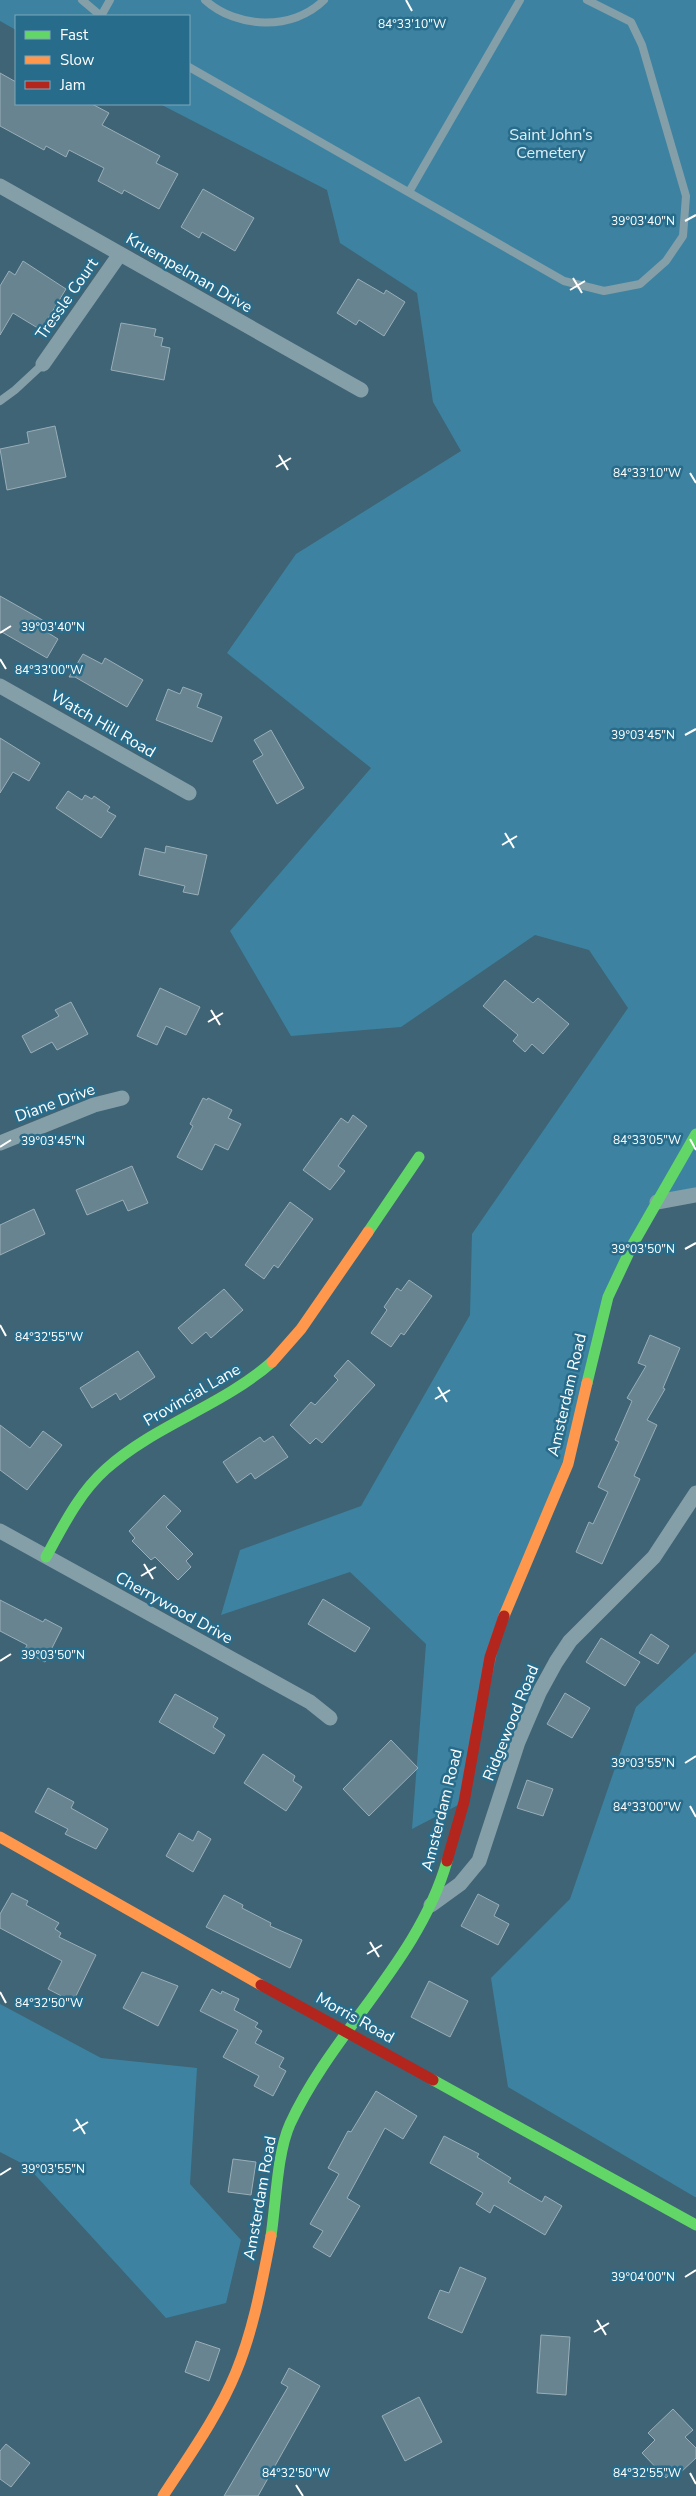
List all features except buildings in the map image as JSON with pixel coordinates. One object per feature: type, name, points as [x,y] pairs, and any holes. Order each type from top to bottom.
[{"type":"street","name":"Kruempelman Drive","points":[[0,186],[361,390]]},
{"type":"street","name":"Tressle Court","points":[[43,364],[120,254]]},
{"type":"street","name":"Watch Hill Road","points":[[0,686],[189,794]]},
{"type":"street","name":"Diane Drive","points":[[0,1143],[94,1106],[122,1098]]},
{"type":"street","name":"Amsterdam Road","points":[[163,2496],[205,2432],[236,2372],[257,2310],[283,2150],[289,2126],[309,2086],[348,2032],[432,1905],[444,1873],[464,1802],[490,1657],[509,1600],[568,1464],[608,1298],[618,1272],[696,1134]]},
{"type":"street","name":"Provincial Lane","points":[[46,1557],[86,1492],[116,1460],[141,1443],[223,1399],[248,1383],[277,1358],[311,1315],[419,1157]]},
{"type":"street","points":[[657,1202],[696,1194]]},
{"type":"street","name":"Ridgewood Road","points":[[432,1905],[460,1884],[479,1861],[518,1742],[539,1692],[556,1662],[570,1642],[654,1557],[696,1493]]},
{"type":"street","name":"Cherrywood Drive","points":[[0,1531],[310,1702],[330,1718]]},
{"type":"street","name":"Morris Road","points":[[0,1837],[134,1915],[696,2225]]},
{"type":"lane","points":[[82,0],[100,15]]},
{"type":"lane","points":[[102,15],[110,0]]},
{"type":"lane","points":[[205,0],[219,11],[236,18],[268,24],[307,13],[324,0]]},
{"type":"lane","points":[[409,192],[520,0]]},
{"type":"lane","points":[[190,68],[564,281],[604,291],[640,284],[666,261],[682,236],[686,196],[642,45],[631,22],[587,0]]},
{"type":"lane","points":[[0,401],[43,364]]},
{"type":"green space","name":"Saint John’s Cemetery","points":[[0,0],[696,0],[696,1195],[657,1202],[618,1272],[583,1409],[509,1600],[464,1802],[412,1829],[426,1644],[350,1572],[221,1615],[240,1550],[361,1506],[470,1315],[472,1234],[628,1008],[589,950],[535,935],[401,1027],[291,1036],[230,931],[371,768],[227,653],[296,554],[461,451],[433,402],[417,293],[340,243],[327,190],[162,105],[190,105],[190,15],[15,15],[15,29],[0,21]]},
{"type":"green space","points":[[696,1652],[695,2197],[508,2087],[491,1978],[570,1899],[636,1707]]},
{"type":"green space","points":[[0,2004],[101,2058],[197,2068],[190,2184],[241,2240],[226,2303],[166,2318],[27,2166],[0,2152]]},
{"type":"traffic: fast","points":[[587,1383],[608,1297],[633,1244],[696,1134]]},
{"type":"traffic: fast","points":[[368,1232],[419,1157]]},
{"type":"traffic: fast","points":[[46,1557],[80,1499],[96,1478],[106,1469],[146,1440],[232,1391],[272,1362]]},
{"type":"traffic: fast","points":[[271,2236],[282,2149],[290,2124],[308,2090],[329,2058],[417,1931],[434,1897],[447,1861]]},
{"type":"traffic: fast","points":[[433,2080],[696,2225]]},
{"type":"traffic: slow","points":[[272,1362],[301,1329],[368,1232]]},
{"type":"traffic: slow","points":[[504,1616],[568,1464],[587,1383]]},
{"type":"traffic: slow","points":[[0,1837],[261,1985]]},
{"type":"traffic: slow","points":[[163,2496],[212,2420],[236,2372],[253,2322],[271,2236]]},
{"type":"traffic: jam","points":[[447,1861],[464,1802],[490,1657],[504,1616]]},
{"type":"traffic: jam","points":[[261,1985],[433,2080]]}]
